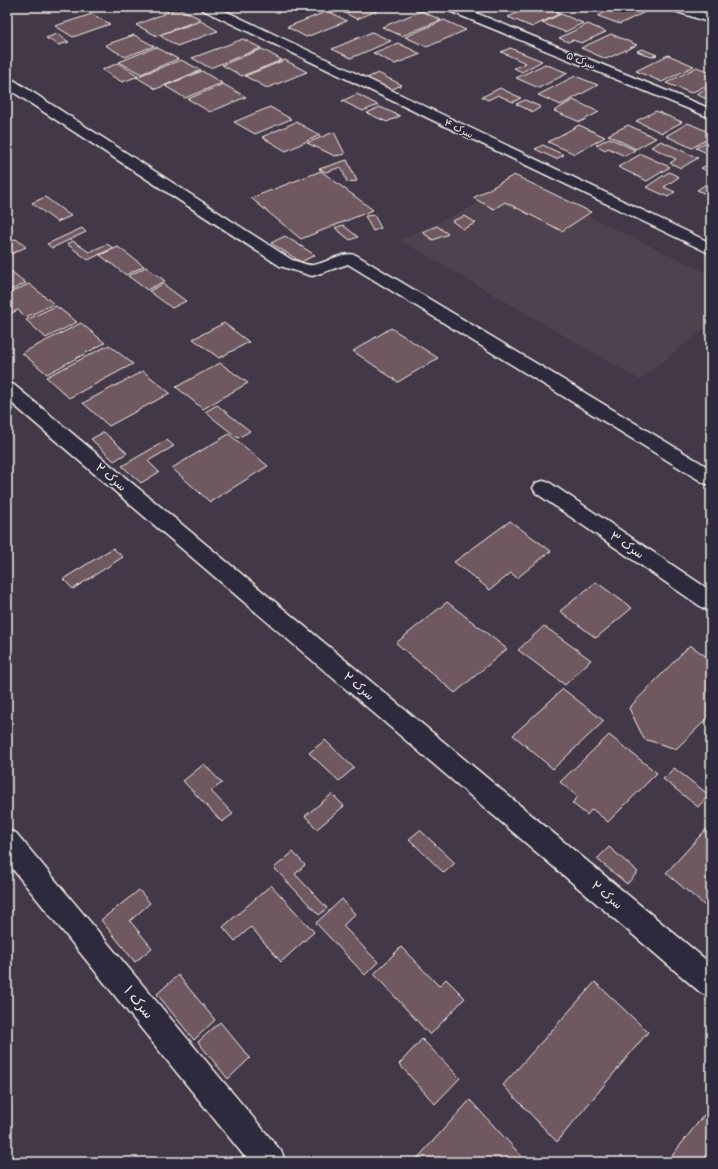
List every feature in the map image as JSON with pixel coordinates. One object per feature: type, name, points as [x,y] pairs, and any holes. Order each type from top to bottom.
[{"type":"street","name":"سرک ۴","points":[[207,7],[711,249]]},
{"type":"street","name":"سرک ۵","points":[[451,7],[711,114]]},
{"type":"street","points":[[676,7],[711,19]]},
{"type":"street","points":[[10,87],[286,262],[312,271],[350,258],[711,478]]},
{"type":"street","name":"سرک ۲","points":[[7,389],[711,983]]},
{"type":"street","name":"سرک ۳","points":[[543,488],[711,602]]},
{"type":"street","name":"سرک ۱","points":[[7,842],[270,1162]]},
{"type":"shaded area","points":[[521,184],[711,275],[711,323],[640,380],[400,240]]},
{"type":"building","points":[[126,7],[163,7],[128,12]]},
{"type":"building","points":[[386,7],[357,19],[334,8]]},
{"type":"building","points":[[530,7],[544,7],[561,13],[532,27],[508,17]]},
{"type":"building","points":[[616,7],[637,7],[647,11],[620,24],[598,16]]},
{"type":"building","points":[[178,8],[201,19],[157,36],[136,25]]},
{"type":"building","points":[[328,11],[347,21],[306,37],[287,27]]},
{"type":"building","points":[[421,11],[441,20],[402,36],[382,27]]},
{"type":"building","points":[[92,14],[110,24],[73,37],[55,26]]},
{"type":"building","points":[[561,14],[583,23],[565,32],[542,23]]},
{"type":"building","points":[[444,20],[466,30],[427,47],[405,37]]},
{"type":"building","points":[[201,21],[218,31],[177,46],[159,35]]},
{"type":"building","points":[[588,24],[606,32],[581,43],[573,40],[568,42],[559,38]]},
{"type":"building","points":[[372,32],[391,41],[351,58],[332,49]]},
{"type":"building","points":[[57,34],[69,42],[59,45],[46,38]]},
{"type":"building","points":[[611,34],[637,45],[606,59],[581,48]]},
{"type":"building","points":[[134,35],[154,46],[125,57],[105,45]]},
{"type":"building","points":[[243,39],[261,48],[210,68],[192,58]]},
{"type":"building","points":[[398,43],[421,54],[395,64],[373,53]]},
{"type":"building","points":[[156,47],[178,59],[141,74],[119,62]]},
{"type":"building","points":[[510,48],[542,61],[522,72],[514,68],[526,63],[501,52]]},
{"type":"building","points":[[262,49],[282,60],[242,76],[222,65]]},
{"type":"building","points":[[642,49],[657,55],[651,57],[637,51]]},
{"type":"building","points":[[668,55],[694,66],[662,82],[636,71]]},
{"type":"building","points":[[181,60],[201,70],[156,89],[136,77]]},
{"type":"building","points":[[285,60],[307,72],[267,88],[245,76]]},
{"type":"building","points":[[118,63],[139,76],[122,82],[102,70]]},
{"type":"building","points":[[545,64],[568,73],[539,88],[516,78]]},
{"type":"building","points":[[697,67],[711,73],[711,83],[691,93],[666,83]]},
{"type":"building","points":[[202,71],[222,83],[185,98],[165,86]]},
{"type":"building","points":[[378,73],[402,85],[390,90],[367,78]]},
{"type":"building","points":[[575,76],[598,85],[561,105],[538,95]]},
{"type":"building","points":[[223,84],[246,97],[210,112],[188,99]]},
{"type":"building","points":[[711,86],[711,101],[696,94]]},
{"type":"building","points":[[500,88],[521,98],[513,102],[498,95],[488,100],[482,97]]},
{"type":"building","points":[[357,94],[378,105],[363,111],[342,101]]},
{"type":"building","points":[[525,100],[541,107],[533,112],[516,104]]},
{"type":"building","points":[[573,100],[599,112],[580,122],[554,111]]},
{"type":"building","points":[[270,107],[291,119],[255,134],[234,122]]},
{"type":"building","points":[[380,107],[400,116],[387,122],[367,113]]},
{"type":"building","points":[[656,111],[682,122],[662,133],[636,121]]},
{"type":"building","points":[[296,122],[320,135],[286,151],[262,137]]},
{"type":"building","points":[[688,123],[711,133],[711,137],[692,148],[666,136]]},
{"type":"building","points":[[579,125],[605,137],[575,154],[548,142]]},
{"type":"building","points":[[628,125],[656,138],[636,149],[608,135]]},
{"type":"building","points":[[334,132],[345,154],[335,156],[307,143]]},
{"type":"building","points":[[609,138],[635,150],[625,156],[608,148],[605,150],[596,145]]},
{"type":"building","points":[[711,139],[711,155],[696,148]]},
{"type":"building","points":[[661,141],[698,158],[681,168],[670,163],[676,159],[651,147]]},
{"type":"building","points":[[543,145],[564,155],[556,159],[535,149]]},
{"type":"building","points":[[641,154],[670,167],[647,181],[618,167]]},
{"type":"building","points":[[347,160],[357,181],[347,182],[341,167],[326,172],[319,169]]},
{"type":"building","points":[[711,163],[711,173],[701,168]]},
{"type":"building","points":[[321,171],[373,210],[301,239],[251,198]]},
{"type":"building","points":[[669,172],[679,177],[664,187],[675,192],[668,197],[646,187]]},
{"type":"building","points":[[514,175],[591,212],[562,231],[505,202],[494,209],[473,198]]},
{"type":"building","points":[[711,181],[711,193],[708,195],[697,190]]},
{"type":"building","points":[[45,197],[71,216],[57,222],[32,203]]},
{"type":"building","points":[[374,215],[381,228],[373,231],[365,216]]},
{"type":"building","points":[[465,216],[476,223],[463,229],[452,221]]},
{"type":"building","points":[[343,225],[358,237],[350,240],[335,228]]},
{"type":"building","points":[[437,226],[448,234],[433,240],[422,232]]},
{"type":"building","points":[[82,228],[86,232],[52,248],[47,244]]},
{"type":"building","points":[[285,236],[315,255],[301,262],[271,243]]},
{"type":"building","points":[[16,239],[26,247],[7,256],[7,243]]},
{"type":"building","points":[[73,241],[89,252],[107,244],[113,248],[88,260],[67,244]]},
{"type":"building","points":[[118,247],[144,266],[126,275],[100,255]]},
{"type":"building","points":[[146,267],[165,281],[147,290],[128,276]]},
{"type":"building","points":[[7,268],[26,283],[7,292]]},
{"type":"building","points":[[29,284],[54,304],[26,317],[18,310],[7,315],[7,294]]},
{"type":"building","points":[[163,284],[186,301],[172,308],[149,291]]},
{"type":"building","points":[[56,306],[77,322],[46,338],[26,320]]},
{"type":"building","points":[[81,323],[105,343],[47,374],[22,353]]},
{"type":"building","points":[[224,323],[249,342],[219,358],[193,339]]},
{"type":"building","points":[[391,328],[438,358],[398,382],[353,351]]},
{"type":"building","points":[[109,345],[133,364],[69,398],[46,377]]},
{"type":"building","points":[[220,363],[248,383],[203,409],[176,387]]},
{"type":"building","points":[[143,371],[170,393],[109,426],[83,403]]},
{"type":"building","points":[[217,405],[250,431],[238,438],[205,412]]},
{"type":"building","points":[[104,432],[127,453],[114,461],[91,439]]},
{"type":"building","points":[[229,434],[268,466],[210,502],[172,468]]},
{"type":"building","points":[[167,440],[174,446],[148,461],[159,472],[141,483],[122,466]]},
{"type":"building","points":[[510,521],[551,551],[517,578],[511,573],[490,590],[454,562]]},
{"type":"building","points":[[113,548],[123,557],[73,589],[63,579]]},
{"type":"building","points":[[596,582],[632,608],[596,638],[560,611]]},
{"type":"building","points":[[447,602],[507,649],[455,693],[396,643]]},
{"type":"building","points":[[544,626],[591,660],[565,685],[518,650]]},
{"type":"building","points":[[690,645],[711,660],[711,715],[676,749],[644,739],[629,708]]},
{"type":"building","points":[[563,689],[604,721],[553,769],[513,735]]},
{"type":"building","points":[[609,735],[657,773],[608,822],[592,809],[587,815],[572,803],[578,797],[560,782]]},
{"type":"building","points":[[325,740],[354,768],[339,781],[309,753]]},
{"type":"building","points":[[204,764],[222,783],[211,791],[233,814],[222,822],[183,781]]},
{"type":"building","points":[[674,768],[709,795],[698,807],[663,779]]},
{"type":"building","points":[[332,794],[344,806],[317,829],[305,816]]},
{"type":"building","points":[[711,824],[711,911],[666,873]]},
{"type":"building","points":[[420,830],[455,863],[444,873],[409,839]]},
{"type":"building","points":[[609,847],[638,872],[627,884],[597,859]]},
{"type":"building","points":[[293,852],[305,865],[295,874],[327,908],[319,915],[274,868]]},
{"type":"building","points":[[271,885],[314,932],[281,962],[251,927],[235,941],[223,927]]},
{"type":"building","points":[[139,890],[150,903],[130,921],[152,948],[135,962],[101,920]]},
{"type":"building","points":[[342,899],[355,914],[343,926],[378,962],[365,975],[316,923]]},
{"type":"building","points":[[401,947],[439,986],[446,979],[465,998],[430,1035],[374,974]]},
{"type":"building","points":[[178,975],[215,1020],[194,1040],[157,994]]},
{"type":"building","points":[[595,982],[648,1032],[557,1142],[503,1085]]},
{"type":"building","points":[[220,1022],[250,1058],[228,1079],[198,1042]]},
{"type":"building","points":[[422,1039],[460,1078],[435,1104],[399,1064]]},
{"type":"building","points":[[470,1100],[527,1162],[414,1162]]},
{"type":"building","points":[[711,1106],[711,1162],[667,1162]]}]
